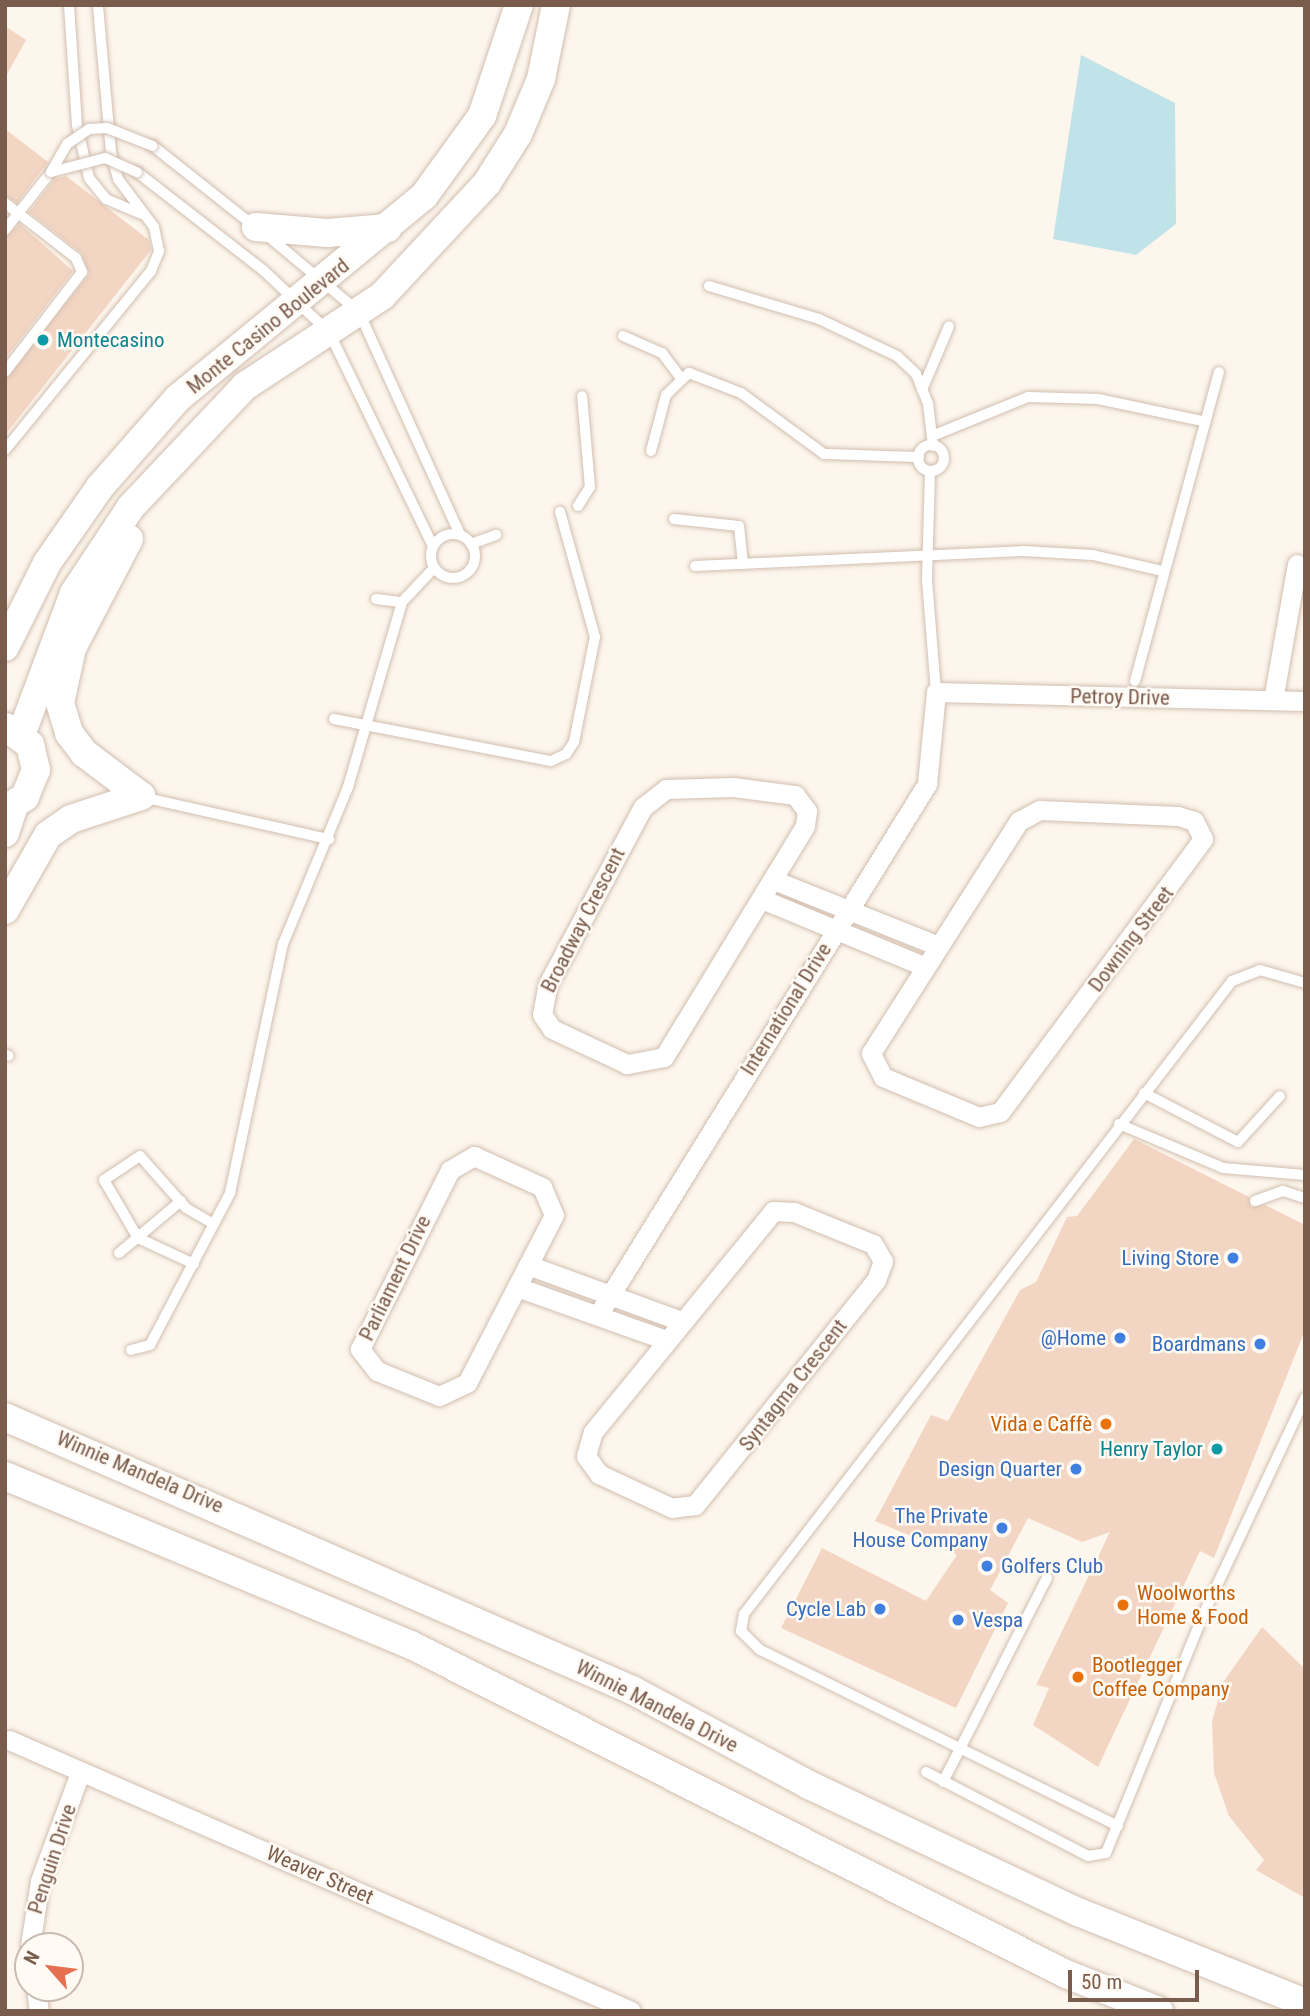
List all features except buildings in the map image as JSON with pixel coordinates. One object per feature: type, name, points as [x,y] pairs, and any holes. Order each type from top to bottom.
[{"type":"main road","name":"Monte Casino Boulevard","points":[[5,647],[47,563],[100,487],[178,398],[327,281],[424,196],[482,116],[519,5]]},
{"type":"main road","name":"Monte Casino Boulevard","points":[[13,731],[74,593],[131,507],[246,386],[359,312],[429,251],[488,183],[518,134],[541,79],[556,5]]},
{"type":"main road","points":[[256,227],[327,233],[388,228]]},
{"type":"main road","points":[[141,796],[109,776],[69,733],[60,684],[99,591],[177,457]]},
{"type":"main road","points":[[5,833],[9,807],[36,770],[13,731]]},
{"type":"main road","points":[[5,909],[48,835],[71,819],[141,796]]},
{"type":"main road","points":[[5,1404],[75,1444]]},
{"type":"main road","name":"Winnie Mandela Drive","points":[[5,1417],[75,1444],[632,1690],[809,1785],[1219,1971],[1305,2003]]},
{"type":"main road","points":[[5,1476],[411,1645],[1066,1974],[1159,2011]]},
{"type":"main road","points":[[1219,1971],[1305,1989]]},
{"type":"street","points":[[1273,700],[1297,564]]},
{"type":"street","name":"Petroy Drive","points":[[936,692],[1305,701]]},
{"type":"street","name":"International Drive","points":[[598,1315],[609,1293],[928,783],[936,692]]},
{"type":"street","name":"Broadway Crescent","points":[[733,787],[796,795],[807,811],[805,826],[776,881],[664,1056],[627,1064],[545,1023],[548,984],[631,825],[654,795],[733,787]]},
{"type":"street","name":"Downing Street","points":[[1027,814],[1178,816],[1201,830],[1201,848],[993,1116],[972,1115],[883,1077],[872,1062],[874,1044],[936,945],[1027,814]]},
{"type":"street","points":[[776,881],[936,945]]},
{"type":"street","points":[[764,900],[923,966]]},
{"type":"street","name":"Parliament Drive","points":[[462,1157],[515,1171],[550,1195],[554,1215],[528,1265],[467,1383],[450,1394],[392,1378],[362,1356],[368,1324],[462,1157]]},
{"type":"street","name":"Syntagma Crescent","points":[[773,1211],[794,1212],[881,1252],[876,1280],[708,1493],[682,1509],[599,1474],[586,1456],[593,1432],[681,1321],[773,1211]]},
{"type":"street","points":[[528,1265],[681,1321]]},
{"type":"street","points":[[517,1287],[666,1340]]},
{"type":"street","name":"Weaver Street","points":[[9,1740],[631,2011]]},
{"type":"street","name":"Penguin Drive","points":[[32,1932],[40,1881],[80,1773]]},
{"type":"lane","points":[[69,5],[77,125],[89,178],[106,199],[143,214]]},
{"type":"lane","points":[[5,450],[151,271],[158,236],[118,179],[111,152],[98,5]]},
{"type":"lane","points":[[5,230],[51,172],[67,144],[89,129],[107,128],[153,146],[327,281],[359,312],[460,535],[471,544],[474,558],[468,572],[454,578],[434,568]]},
{"type":"lane","points":[[51,172],[105,158],[137,172],[300,301],[329,332],[433,545],[434,568],[402,602],[329,839],[283,944],[240,1165],[194,1264],[150,1345],[131,1350]]},
{"type":"lane","points":[[5,203],[76,258],[82,272],[5,372]]},
{"type":"lane","points":[[709,286],[876,343],[916,374],[922,390],[932,441],[944,460],[930,471]]},
{"type":"lane","points":[[922,390],[949,326]]},
{"type":"lane","points":[[623,336],[662,353],[680,377]]},
{"type":"lane","points":[[1135,681],[1202,421],[1219,372]]},
{"type":"lane","points":[[651,451],[660,410],[680,377],[695,374],[741,393],[824,454],[919,457]]},
{"type":"lane","points":[[578,506],[590,487],[582,396]]},
{"type":"lane","points":[[919,457],[932,441],[1028,397],[1098,399],[1202,421]]},
{"type":"lane","points":[[919,457],[930,471],[928,553],[936,692]]},
{"type":"lane","points":[[334,719],[551,761],[566,754],[574,742],[595,637],[560,512]]},
{"type":"lane","points":[[674,519],[738,526],[743,564]]},
{"type":"lane","points":[[433,545],[444,535],[460,535]]},
{"type":"lane","points":[[471,544],[496,535]]},
{"type":"lane","points":[[695,566],[928,553],[1058,552],[1163,571]]},
{"type":"lane","points":[[376,599],[402,602]]},
{"type":"lane","points":[[141,796],[329,839]]},
{"type":"lane","points":[[1118,1826],[760,1650],[741,1630],[744,1614],[1119,1125],[1233,981],[1260,970],[1305,983]]},
{"type":"lane","points":[[1144,1093],[1238,1142],[1280,1096]]},
{"type":"lane","points":[[1119,1125],[1223,1168],[1305,1175]]},
{"type":"lane","points":[[194,1264],[138,1238],[104,1180],[140,1156],[181,1201],[214,1223]]},
{"type":"lane","points":[[1255,1201],[1283,1191],[1305,1198]]},
{"type":"lane","points":[[119,1253],[181,1201]]},
{"type":"lane","points":[[926,1772],[1088,1856],[1107,1853],[1203,1615],[1305,1398]]},
{"type":"lane","points":[[943,1782],[1046,1578]]},
{"type":"water","points":[[1081,55],[1175,103],[1176,224],[1136,255],[1053,239]]},
{"type":"place","name":"Montecasino","points":[[43,340]]},
{"type":"place","name":"Living Store","points":[[1233,1258]]},
{"type":"place","name":"@Home","points":[[1120,1338]]},
{"type":"place","name":"Boardmans","points":[[1260,1344]]},
{"type":"place","name":"Vida e Caffè","points":[[1106,1424]]},
{"type":"place","name":"Henry Taylor","points":[[1217,1449]]},
{"type":"place","name":"Design Quarter","points":[[1076,1469]]},
{"type":"place","name":"The Private House Company","points":[[1002,1528]]},
{"type":"place","name":"Golfers Club","points":[[987,1566]]},
{"type":"place","name":"Woolworths Home & Food","points":[[1123,1605]]},
{"type":"place","name":"Cycle Lab","points":[[880,1609]]},
{"type":"place","name":"Vespa","points":[[958,1620]]},
{"type":"place","name":"Bootlegger Coffee Company","points":[[1078,1677]]}]
